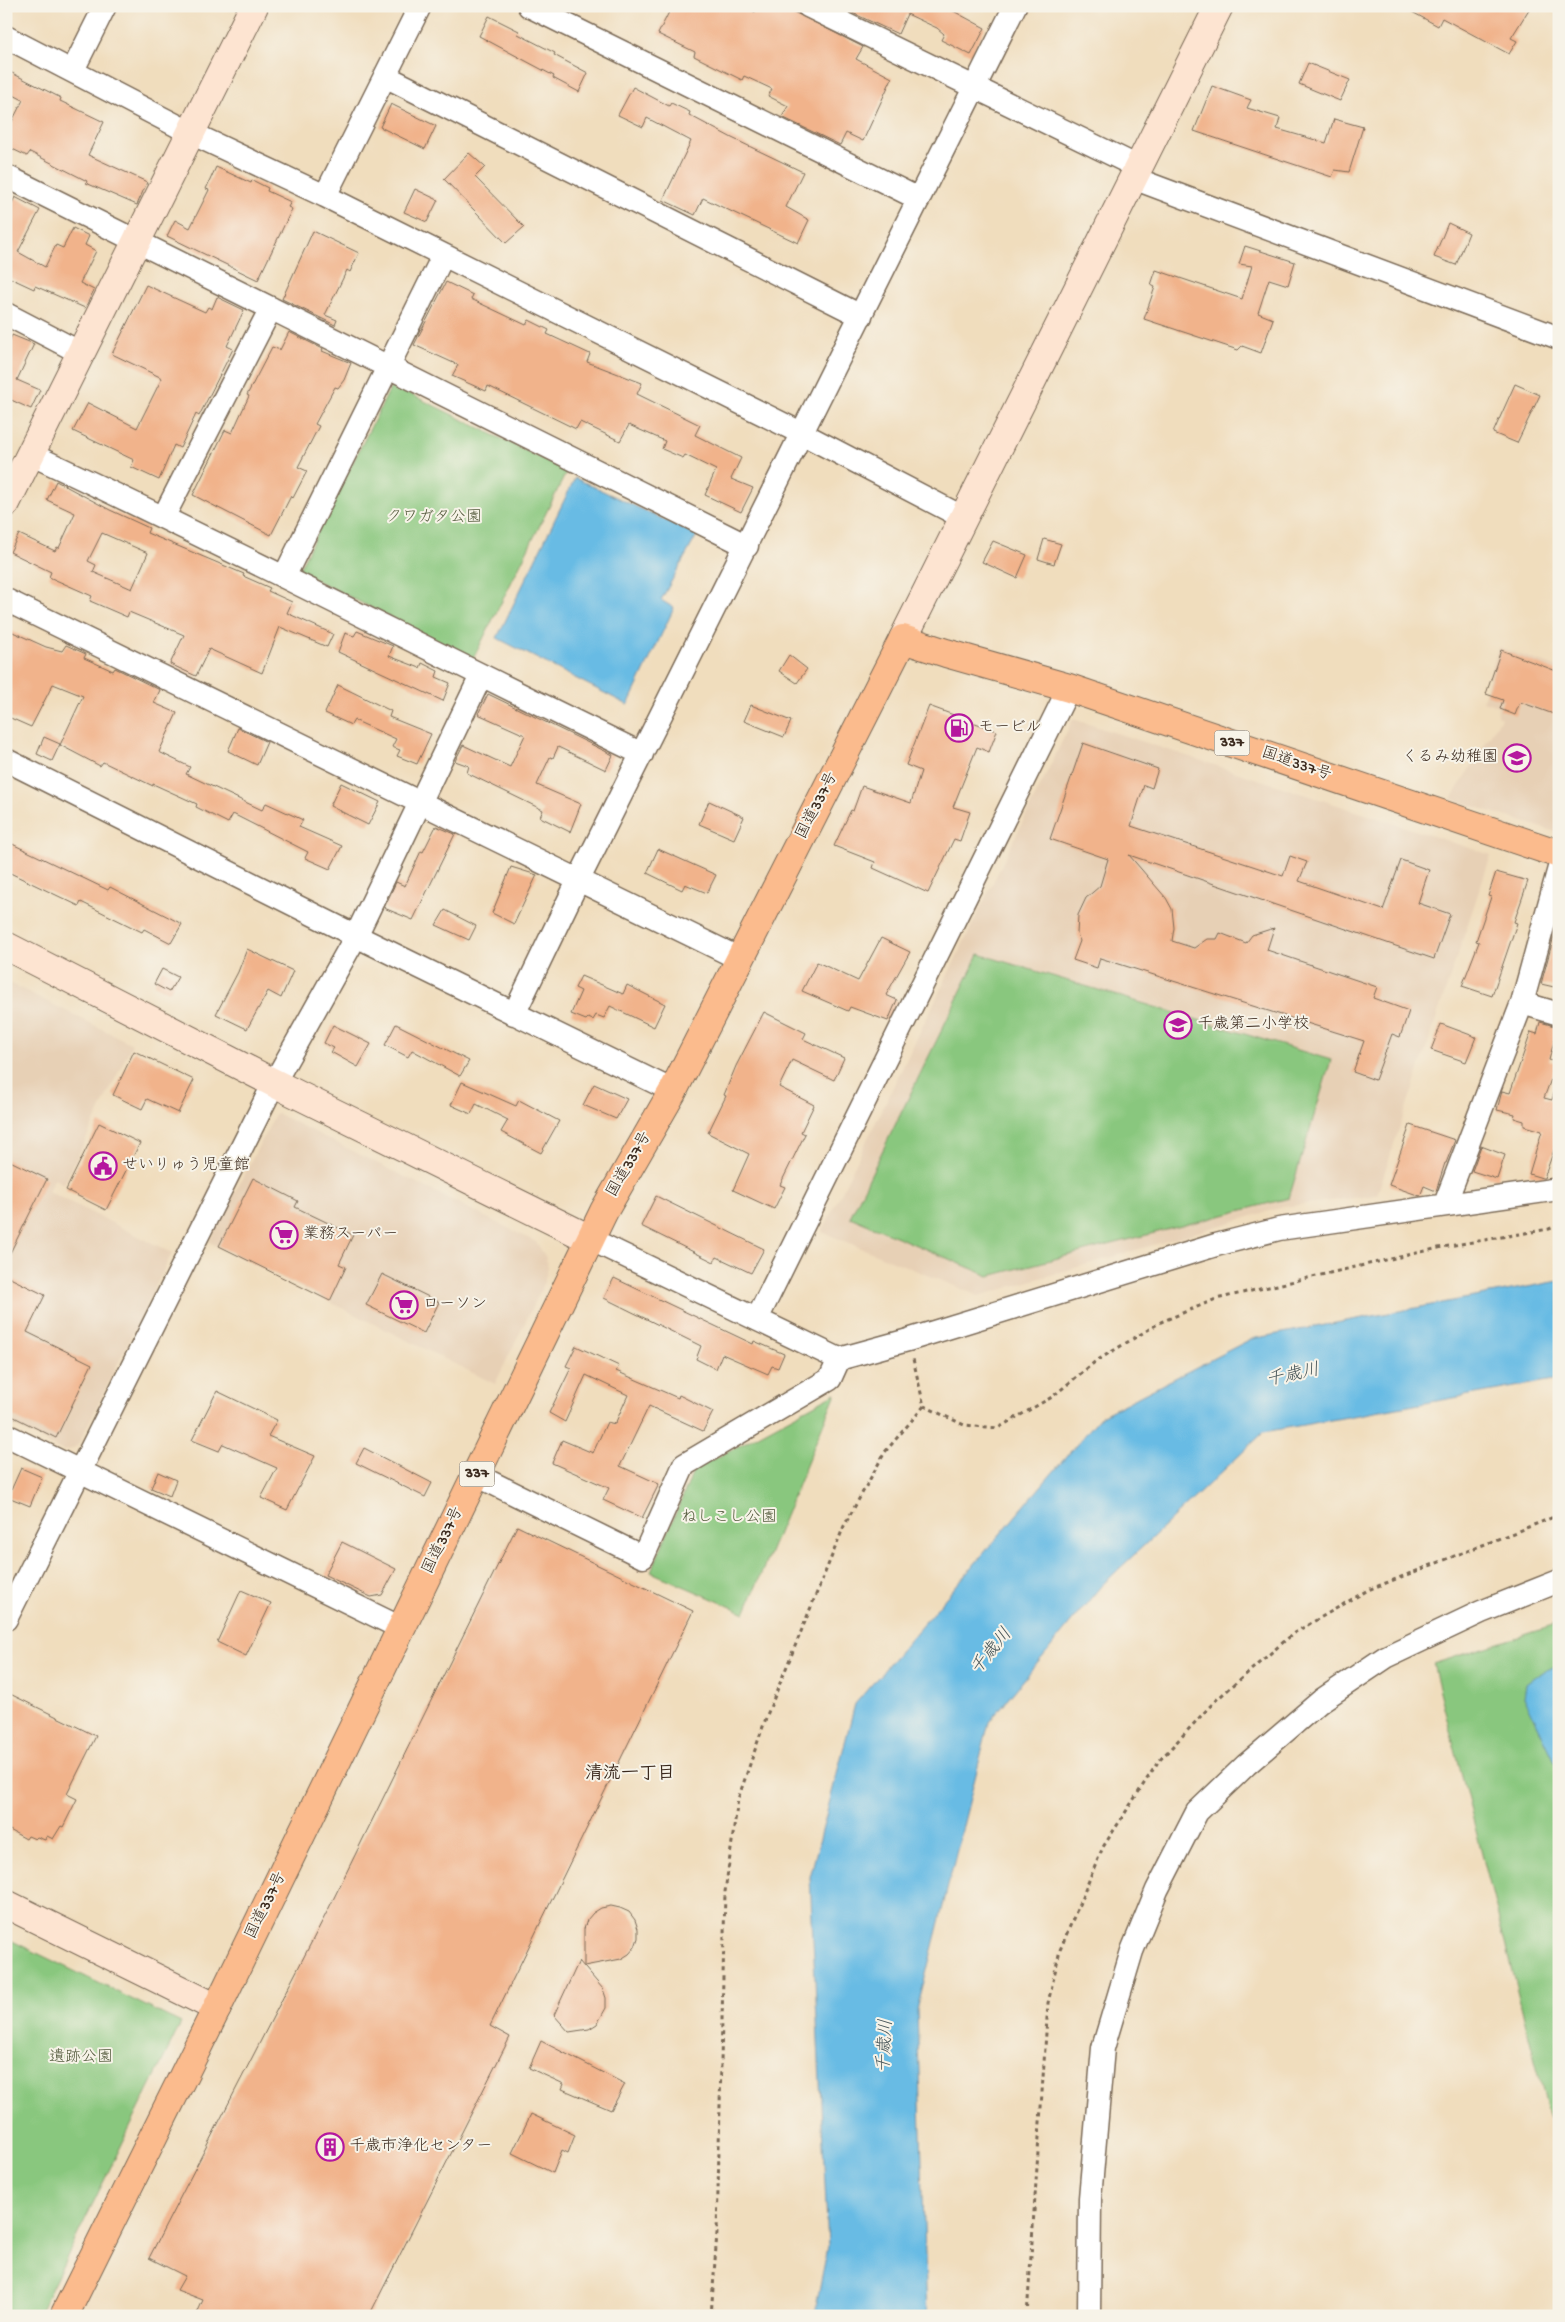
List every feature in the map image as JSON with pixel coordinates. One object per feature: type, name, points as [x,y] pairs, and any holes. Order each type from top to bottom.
[{"type":"highway","name":"国道337号","points":[[64,2316],[217,2008],[590,1239],[673,1091],[903,639],[1069,688],[1559,854]]},
{"type":"street","points":[[73,70],[105,6]]},
{"type":"street","points":[[6,503],[254,6]]},
{"type":"street","points":[[325,196],[420,6]]},
{"type":"street","points":[[529,6],[919,199]]},
{"type":"street","points":[[808,6],[974,88],[1135,173],[1559,338]]},
{"type":"street","points":[[514,1014],[578,880],[803,434],[1015,6]]},
{"type":"street","points":[[903,639],[1219,6]]},
{"type":"street","points":[[6,37],[73,70],[191,133],[325,196],[803,434],[964,518]]},
{"type":"street","points":[[385,76],[861,316]]},
{"type":"street","points":[[6,176],[747,546]]},
{"type":"street","points":[[284,577],[390,367],[443,256]]},
{"type":"street","points":[[164,516],[271,308]]},
{"type":"street","points":[[6,314],[80,353]]},
{"type":"street","points":[[30,454],[164,516],[481,676],[642,754]]},
{"type":"street","points":[[6,600],[419,804],[740,959]]},
{"type":"street","points":[[6,1619],[274,1083],[356,936],[481,676]]},
{"type":"street","points":[[757,1319],[1069,688]]},
{"type":"street","points":[[6,760],[356,936],[673,1091]]},
{"type":"street","points":[[1445,1204],[1522,1003],[1559,868]]},
{"type":"street","points":[[6,946],[274,1083],[839,1359],[908,1340],[1216,1245],[1279,1229],[1559,1189]]},
{"type":"street","points":[[1522,1003],[1559,1014]]},
{"type":"street","points":[[476,1475],[643,1557],[684,1464],[830,1379],[839,1359]]},
{"type":"street","points":[[6,1435],[401,1628]]},
{"type":"street","points":[[1089,2316],[1090,2198],[1103,2048],[1132,1951],[1158,1890],[1197,1812],[1246,1765],[1322,1700],[1386,1657],[1480,1612],[1559,1581]]},
{"type":"street","points":[[6,1904],[217,2008]]},
{"type":"path","points":[[924,1406],[964,1424],[998,1428],[1052,1397],[1096,1361],[1161,1322],[1216,1299],[1443,1247],[1549,1229],[1559,1224]]},
{"type":"path","points":[[908,1340],[924,1406]]},
{"type":"path","points":[[712,2316],[716,2233],[724,1892],[738,1799],[767,1715],[844,1526],[885,1452],[924,1406]]},
{"type":"shaded area","name":"くるみ幼稚園","points":[[1498,647],[1559,668],[1559,833],[1451,799],[1501,718],[1497,715],[1498,706],[1483,701]]},
{"type":"shaded area","name":"千歳第二小学校","points":[[1073,719],[1491,855],[1377,1195],[1283,1207],[979,1296],[822,1232]]},
{"type":"shaded area","points":[[6,981],[132,1044],[64,1184],[54,1179],[48,1191],[172,1253],[78,1445],[63,1451],[6,1422]]},
{"type":"shaded area","points":[[276,1113],[536,1242],[545,1256],[548,1267],[544,1283],[495,1384],[209,1242]]},
{"type":"green space","name":"クワガタ公園","points":[[392,385],[567,471],[473,659],[298,571]]},
{"type":"green space","points":[[979,954],[1331,1060],[1289,1198],[989,1276],[850,1217]]},
{"type":"green space","name":"ねしこし公園","points":[[836,1393],[745,1613],[651,1572],[694,1470]]},
{"type":"green space","points":[[1559,1624],[1559,2153],[1433,1664]]},
{"type":"green space","name":"遺跡公園","points":[[6,1938],[181,2023],[38,2316],[6,2316]]},
{"type":"water","points":[[575,478],[697,535],[661,600],[674,608],[628,705],[497,638]]},
{"type":"water","name":"千歳川","points":[[1559,1281],[1559,1379],[1264,1432],[1101,1586],[989,1722],[917,2010],[927,2316],[814,2316],[828,2246],[810,1877],[855,1704],[1101,1416],[1251,1339]]},
{"type":"water","points":[[1559,1664],[1559,1770],[1524,1697],[1526,1684],[1546,1669]]},
{"type":"building","points":[[672,6],[745,6],[755,12],[758,6],[782,6],[863,47],[856,59],[892,78],[863,141],[846,133],[840,145],[782,117],[788,106],[768,96],[772,89],[744,76],[742,80],[694,56],[695,52],[658,34]]},
{"type":"building","points":[[843,6],[944,6],[985,28],[971,55],[941,40],[944,34],[937,28],[907,14],[898,34],[846,10],[847,8]]},
{"type":"building","points":[[1401,6],[1531,6],[1511,38],[1517,41],[1509,54],[1442,18],[1438,26]]},
{"type":"building","points":[[489,16],[519,31],[518,34],[588,73],[579,92],[553,78],[554,76],[479,36]]},
{"type":"building","points":[[1308,63],[1350,80],[1340,101],[1299,84]]},
{"type":"building","points":[[6,70],[61,98],[60,101],[104,122],[88,155],[147,182],[137,205],[86,183],[87,181],[30,152],[27,156],[6,146],[6,133],[23,100],[6,91]]},
{"type":"building","points":[[1212,86],[1251,100],[1247,108],[1280,118],[1277,129],[1326,143],[1334,119],[1363,127],[1349,172],[1335,170],[1332,177],[1194,131]]},
{"type":"building","points":[[633,87],[669,106],[671,103],[690,112],[689,115],[732,138],[803,172],[786,207],[809,220],[798,243],[703,198],[695,215],[663,200],[691,141],[647,118],[643,127],[618,115]]},
{"type":"building","points":[[391,104],[436,126],[425,149],[380,127]]},
{"type":"building","points":[[469,153],[485,167],[475,177],[524,227],[506,243],[444,179]]},
{"type":"building","points":[[216,167],[251,183],[252,180],[268,188],[267,191],[291,202],[288,207],[292,209],[258,280],[167,236],[175,220],[190,228],[209,190],[206,189]]},
{"type":"building","points":[[415,189],[438,200],[427,222],[404,212]]},
{"type":"building","points":[[15,197],[40,210],[18,252],[45,267],[56,245],[63,248],[73,228],[89,236],[85,245],[96,251],[80,283],[94,290],[85,308],[35,286],[34,289],[6,276],[6,215]]},
{"type":"building","points":[[1448,223],[1469,233],[1456,265],[1434,257]]},
{"type":"building","points":[[313,231],[359,253],[350,272],[347,270],[325,315],[337,320],[335,325],[282,299]]},
{"type":"building","points":[[1245,246],[1295,262],[1288,285],[1269,279],[1258,313],[1273,319],[1261,353],[1242,346],[1238,350],[1144,319],[1155,287],[1151,285],[1156,270],[1242,299],[1252,266],[1239,264]]},
{"type":"building","points":[[446,282],[473,295],[471,299],[526,325],[529,320],[549,330],[547,334],[590,354],[587,362],[642,383],[637,394],[700,425],[695,435],[741,458],[731,479],[753,488],[741,512],[705,495],[716,470],[685,455],[683,458],[662,449],[665,441],[629,425],[620,441],[580,422],[576,429],[488,386],[486,391],[452,376],[458,365],[414,345]]},
{"type":"building","points":[[146,285],[205,312],[208,307],[212,309],[217,297],[244,310],[227,346],[233,349],[199,416],[196,414],[180,448],[174,445],[159,480],[131,467],[134,460],[73,431],[88,403],[137,428],[162,378],[112,354]]},
{"type":"building","points":[[289,332],[323,349],[322,351],[351,363],[344,380],[338,388],[335,387],[315,424],[319,426],[298,467],[307,471],[293,498],[291,496],[271,535],[193,495],[225,430],[232,433],[249,396],[247,395],[272,347],[280,350]]},
{"type":"building","points":[[12,335],[34,344],[17,380],[40,390],[31,409],[9,399],[6,405],[6,349]]},
{"type":"building","points":[[1515,384],[1540,395],[1517,443],[1493,433]]},
{"type":"building","points":[[56,481],[110,510],[149,528],[147,533],[244,574],[243,576],[270,588],[268,591],[292,602],[287,613],[333,634],[327,647],[280,627],[262,673],[209,649],[196,676],[170,664],[184,635],[129,612],[127,617],[90,601],[92,596],[49,577],[51,572],[10,552],[19,534],[55,551],[57,547],[59,548],[75,513],[47,500]],"holes":[[[102,533],[148,553],[132,589],[93,572],[96,565],[88,561]]]},
{"type":"building","points":[[1044,539],[1061,544],[1054,564],[1038,559]]},
{"type":"building","points":[[993,541],[1027,555],[1017,578],[982,562]]},
{"type":"building","points":[[6,629],[46,647],[62,651],[66,645],[86,654],[84,658],[113,671],[115,668],[160,690],[154,703],[177,713],[159,752],[190,767],[186,774],[262,810],[266,803],[303,820],[299,827],[342,846],[330,869],[305,858],[308,852],[233,814],[228,823],[196,807],[197,804],[153,784],[153,786],[103,762],[100,766],[60,745],[83,696],[53,684],[31,727],[6,716]]},
{"type":"building","points":[[357,631],[393,646],[389,656],[420,668],[422,663],[438,671],[436,677],[450,683],[443,701],[338,652],[345,633],[354,636]]},
{"type":"building","points":[[1501,650],[1559,672],[1559,716],[1520,702],[1515,715],[1500,709],[1503,700],[1486,694]]},
{"type":"building","points":[[789,655],[807,669],[797,683],[779,671]]},
{"type":"building","points":[[338,685],[391,711],[389,717],[431,734],[417,764],[397,756],[400,750],[392,747],[396,739],[354,720],[351,725],[325,713]]},
{"type":"building","points":[[488,694],[613,755],[606,770],[558,747],[553,758],[550,757],[537,785],[581,804],[570,832],[540,817],[543,810],[467,773],[469,766],[455,761],[463,745],[510,767],[525,735],[478,714]]},
{"type":"building","points":[[751,705],[791,721],[784,737],[744,721]]},
{"type":"building","points":[[929,706],[997,731],[989,752],[977,747],[953,807],[970,812],[960,841],[954,839],[928,893],[873,868],[875,862],[834,846],[851,810],[853,811],[862,786],[911,803],[921,771],[906,765]]},
{"type":"building","points":[[238,728],[267,742],[257,765],[228,751]]},
{"type":"building","points":[[44,737],[60,744],[52,761],[37,754]]},
{"type":"building","points":[[1083,743],[1158,769],[1152,788],[1144,785],[1131,826],[1283,876],[1290,856],[1307,862],[1299,881],[1383,910],[1401,860],[1429,870],[1418,903],[1450,914],[1434,959],[1129,855],[1166,898],[1172,909],[1174,928],[1172,941],[1194,948],[1207,939],[1217,939],[1220,933],[1246,943],[1252,935],[1274,928],[1267,950],[1377,987],[1373,998],[1409,1011],[1400,1037],[1392,1034],[1375,1080],[1353,1072],[1364,1041],[1100,958],[1097,968],[1073,960],[1080,941],[1077,934],[1078,915],[1086,898],[1100,886],[1108,859],[1050,839]]},
{"type":"building","points":[[341,783],[380,802],[368,825],[330,806]]},
{"type":"building","points":[[709,801],[744,817],[734,839],[699,824]]},
{"type":"building","points":[[436,826],[455,834],[413,920],[384,908],[396,882],[405,886],[421,851],[423,852]]},
{"type":"building","points":[[6,841],[108,890],[110,887],[182,924],[171,943],[144,929],[142,932],[81,902],[79,906],[6,871]]},
{"type":"building","points":[[658,849],[716,875],[707,893],[685,884],[682,890],[647,873]]},
{"type":"building","points":[[511,867],[537,875],[514,924],[492,913]]},
{"type":"building","points":[[1496,872],[1528,881],[1514,922],[1517,923],[1492,996],[1462,986],[1479,942],[1476,941],[1491,897],[1488,896]]},
{"type":"building","points":[[445,910],[476,926],[469,940],[436,925]]},
{"type":"building","points":[[1557,925],[1559,926],[1559,964],[1554,987],[1541,984]]},
{"type":"building","points":[[881,938],[910,952],[886,995],[897,1000],[888,1021],[850,1007],[848,1011],[802,991],[817,962],[858,981]]},
{"type":"building","points":[[247,949],[293,971],[281,998],[268,991],[247,1029],[216,1014],[238,972]]},
{"type":"building","points":[[162,969],[178,977],[169,992],[154,984]]},
{"type":"building","points":[[581,976],[623,994],[627,985],[665,1004],[654,1027],[610,1006],[604,1018],[596,1015],[593,1020],[588,1018],[586,1020],[571,1014],[581,991],[575,988]]},
{"type":"building","points":[[764,1012],[806,1033],[803,1039],[844,1058],[834,1080],[792,1060],[779,1087],[814,1105],[801,1132],[805,1134],[780,1185],[785,1187],[774,1209],[733,1190],[749,1154],[708,1133],[726,1096],[724,1095],[736,1066]]},
{"type":"building","points":[[1540,1022],[1558,1027],[1549,1060],[1557,1063],[1544,1098],[1552,1100],[1555,1090],[1559,1091],[1559,1136],[1544,1178],[1529,1174],[1542,1131],[1524,1126],[1524,1121],[1514,1118],[1515,1114],[1497,1110],[1502,1091],[1510,1093],[1531,1032],[1537,1034]]},
{"type":"building","points":[[396,1024],[469,1061],[460,1076],[412,1050],[408,1057],[385,1045]]},
{"type":"building","points":[[1441,1024],[1476,1037],[1466,1062],[1431,1050]]},
{"type":"building","points":[[333,1025],[371,1044],[358,1067],[331,1052],[334,1048],[324,1043]]},
{"type":"building","points":[[134,1051],[194,1080],[178,1113],[147,1099],[142,1109],[113,1095]]},
{"type":"building","points":[[462,1082],[516,1106],[519,1100],[559,1121],[541,1153],[501,1132],[508,1120],[476,1104],[471,1114],[451,1105]]},
{"type":"building","points":[[594,1084],[627,1099],[616,1119],[583,1105]]},
{"type":"building","name":"せいりゅう児童館","points":[[99,1123],[140,1143],[106,1210],[66,1190]]},
{"type":"building","points":[[1410,1125],[1455,1140],[1436,1191],[1424,1186],[1420,1196],[1389,1185]]},
{"type":"building","points":[[1481,1146],[1505,1155],[1497,1179],[1472,1171]]},
{"type":"building","points":[[6,1159],[47,1179],[6,1261]]},
{"type":"building","points":[[253,1178],[298,1201],[295,1207],[353,1235],[339,1264],[346,1267],[330,1301],[219,1246]]},
{"type":"building","points":[[656,1196],[764,1249],[751,1273],[717,1257],[714,1262],[641,1226]]},
{"type":"building","points":[[382,1274],[439,1302],[424,1333],[366,1305]]},
{"type":"building","points":[[6,1276],[45,1295],[27,1332],[92,1364],[56,1438],[6,1413]]},
{"type":"building","points":[[614,1278],[753,1344],[754,1341],[784,1354],[778,1368],[772,1366],[768,1374],[722,1354],[716,1369],[696,1359],[701,1346],[604,1298]]},
{"type":"building","points":[[576,1346],[619,1366],[616,1371],[678,1398],[679,1395],[713,1412],[703,1431],[649,1406],[620,1466],[659,1484],[642,1518],[603,1500],[609,1488],[552,1463],[562,1440],[593,1453],[607,1422],[615,1424],[628,1395],[586,1375],[565,1422],[549,1413],[571,1368],[566,1366]]},
{"type":"building","points":[[217,1391],[277,1420],[268,1436],[315,1456],[287,1510],[261,1498],[277,1468],[223,1444],[219,1451],[192,1440]]},
{"type":"building","points":[[364,1448],[432,1483],[425,1497],[356,1463]]},
{"type":"building","points":[[21,1468],[42,1477],[30,1506],[8,1497]]},
{"type":"building","points":[[158,1472],[176,1480],[170,1496],[151,1488]]},
{"type":"building","points":[[517,1526],[693,1611],[490,2026],[510,2037],[369,2316],[196,2316],[203,2300],[177,2290],[185,2276],[149,2258],[327,1912]]},
{"type":"building","points":[[342,1542],[396,1569],[382,1595],[371,1597],[325,1575]]},
{"type":"building","points":[[241,1590],[271,1603],[246,1656],[217,1642]]},
{"type":"building","points":[[6,1692],[96,1736],[67,1794],[77,1799],[63,1827],[61,1826],[53,1839],[47,1836],[45,1840],[28,1836],[26,1839],[6,1828]]},
{"type":"building","points":[[611,1906],[629,1912],[635,1920],[638,1938],[635,1947],[621,1959],[584,1966],[584,1929],[587,1920],[601,1908]]},
{"type":"building","points":[[579,1961],[603,1989],[606,1998],[606,2008],[597,2024],[589,2029],[569,2032],[554,2015]]},
{"type":"building","points":[[541,2041],[625,2084],[611,2110],[562,2089],[564,2084],[529,2068]]},
{"type":"building","points":[[531,2114],[575,2135],[568,2153],[562,2150],[553,2173],[512,2153]]},
{"type":"place","name":"モービル","points":[[959,728]]},
{"type":"place","name":"くるみ幼稚園","points":[[1517,758]]},
{"type":"place","name":"千歳第二小学校","points":[[1178,1025]]},
{"type":"place","name":"せいりゅう児童館","points":[[103,1166]]},
{"type":"place","name":"業務スーパー","points":[[284,1235]]},
{"type":"place","name":"ローソン","points":[[404,1305]]},
{"type":"place","name":"千歳市浄化センター","points":[[330,2147]]},
{"type":"district","name":"清流一丁目","points":[[630,1774]]}]
